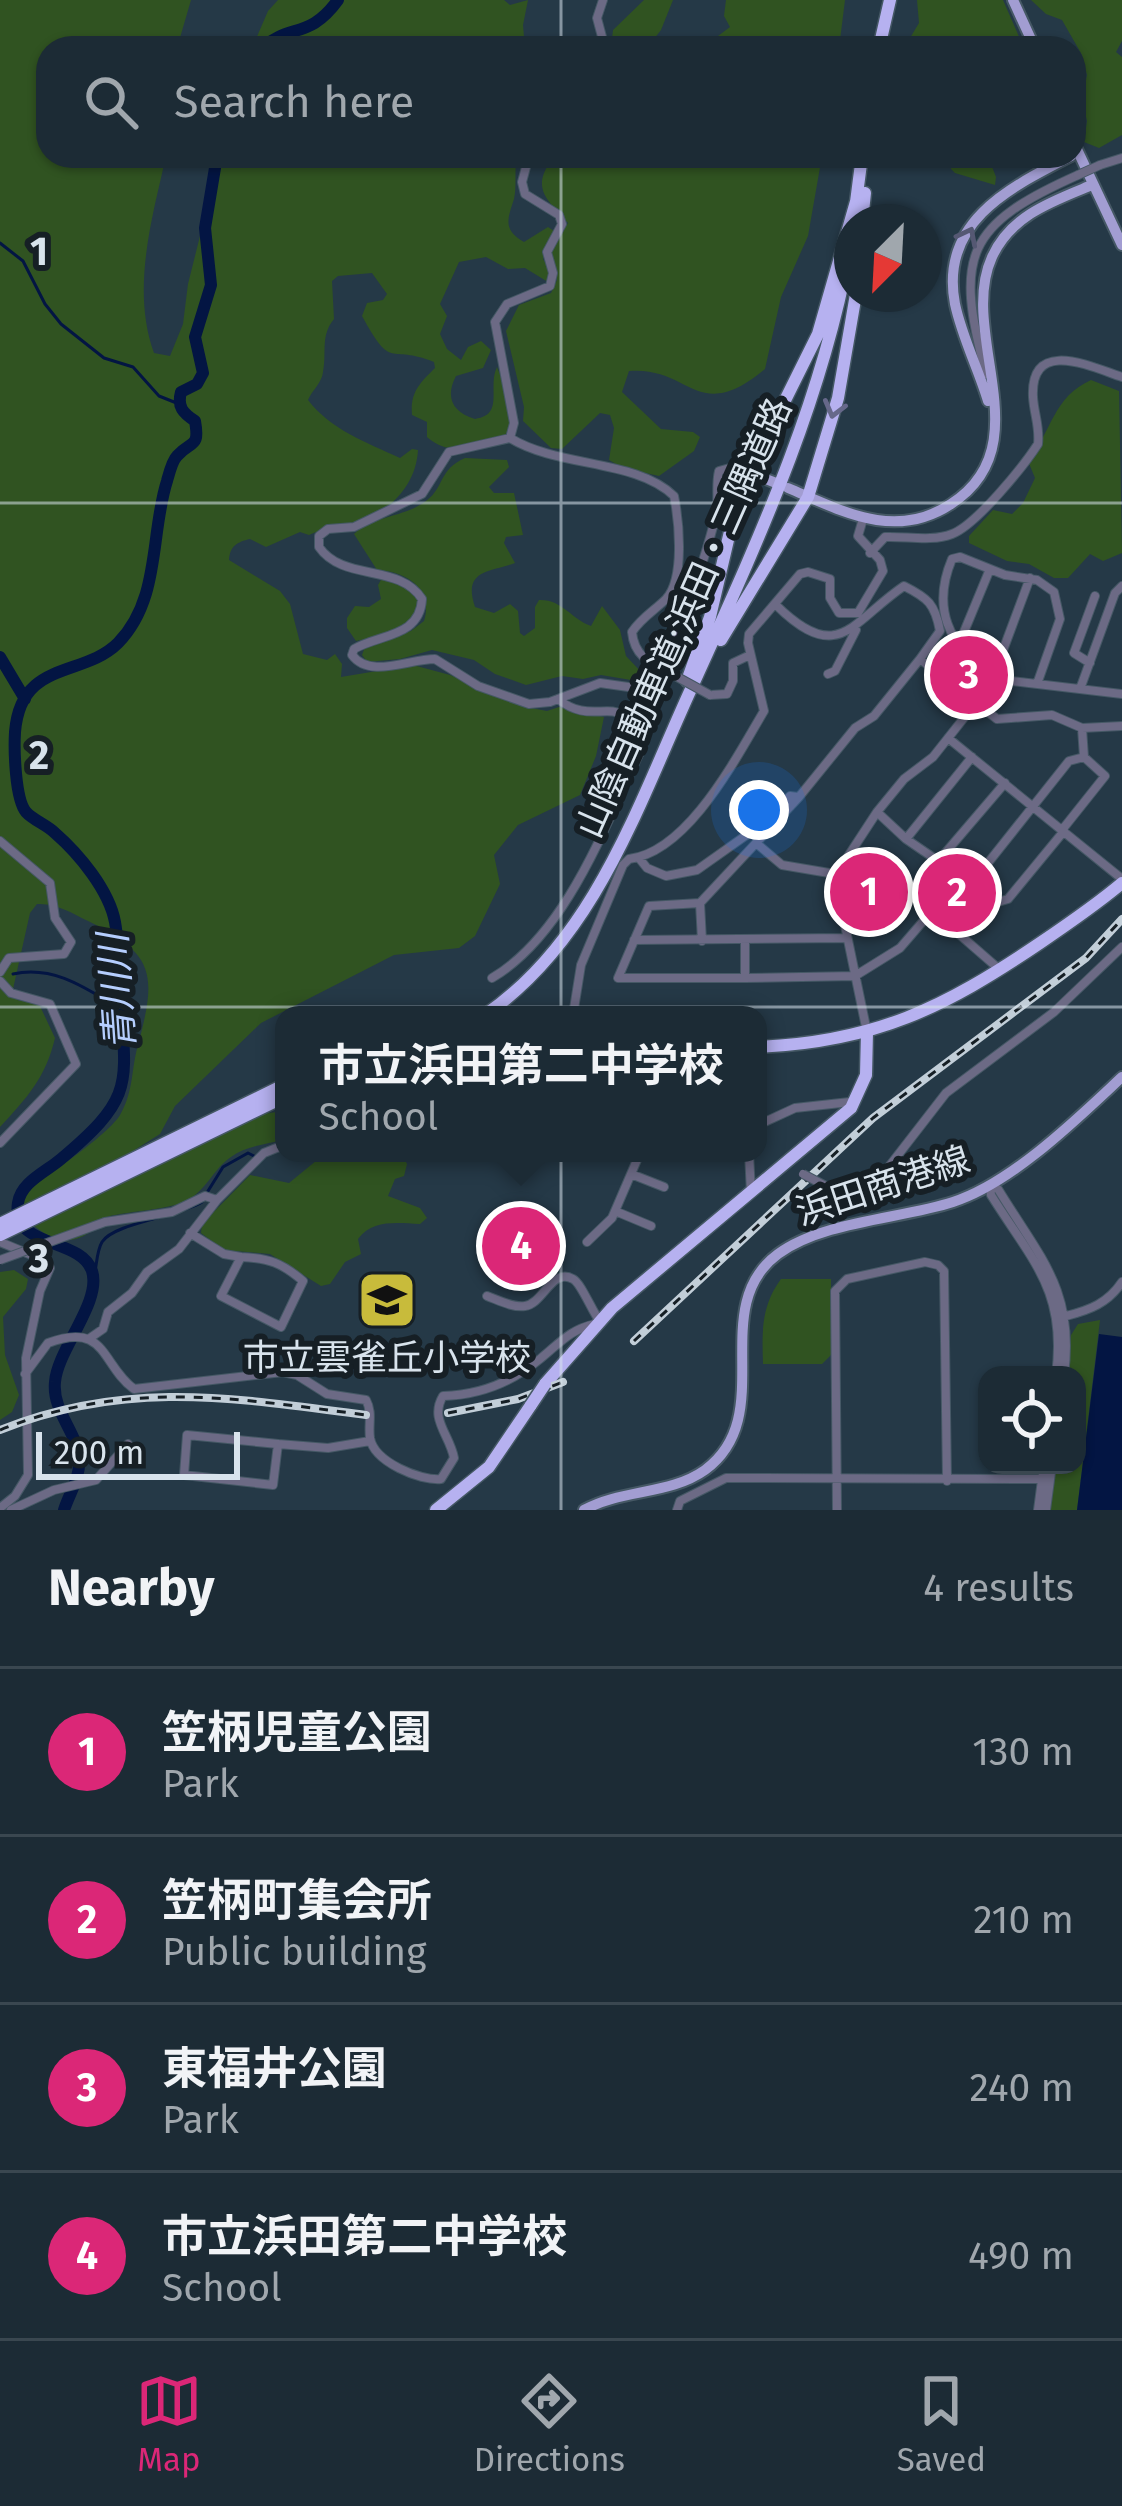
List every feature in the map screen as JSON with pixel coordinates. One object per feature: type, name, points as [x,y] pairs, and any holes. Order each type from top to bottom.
[{"type":"highway","points":[[882,36],[890,0]]},
{"type":"highway","points":[[653,772],[710,617],[731,519],[748,472],[818,334],[863,168]]},
{"type":"highway","points":[[860,204],[864,168]]},
{"type":"highway","points":[[857,198],[857,204]]},
{"type":"highway","name":"山陰自動車道;浜田・三隅道路","points":[[495,1006],[513,995],[559,947],[587,908],[794,456],[836,312]]},
{"type":"highway","points":[[691,689],[808,496],[838,398],[853,312]]},
{"type":"highway","points":[[767,1046],[827,1043],[934,1008],[999,970],[1122,881]]},
{"type":"highway","points":[[436,1510],[481,1476],[544,1384],[597,1322],[851,1108],[866,1075],[867,1032]]},
{"type":"highway","points":[[0,1239],[220,1108],[275,1080]]},
{"type":"highway","points":[[167,1140],[275,1089]]},
{"type":"highway","points":[[0,1224],[275,1100]]},
{"type":"main road","points":[[1013,0],[1030,36]]},
{"type":"main road","points":[[996,427],[955,303],[955,265],[975,220],[993,200],[1047,168]]},
{"type":"main road","points":[[1084,168],[1122,245]]},
{"type":"main road","points":[[748,472],[863,519],[901,523],[961,498],[982,470],[996,427],[982,306],[992,257],[1003,237],[1023,218],[1093,184]]},
{"type":"main road","name":"浜田商港線","points":[[584,1510],[617,1495],[686,1480],[719,1456],[740,1420],[744,1399],[745,1304],[763,1268],[778,1254],[830,1232],[954,1202],[990,1185],[1122,1077]]},
{"type":"street","points":[[601,36],[597,23],[602,0]]},
{"type":"street","points":[[992,395],[970,297],[970,279],[988,230],[1012,207],[1122,158]]},
{"type":"street","points":[[510,439],[514,423],[495,322],[507,304],[550,286],[553,273],[547,252],[562,224],[559,215],[525,194],[526,168]]},
{"type":"street","points":[[870,553],[885,537],[937,538],[955,534],[973,519],[1038,444],[1034,385],[1048,365],[1065,358],[1079,360],[1122,377]]},
{"type":"street","points":[[748,472],[737,466],[719,471],[717,514],[666,671],[650,690],[600,683],[540,705],[478,686],[435,659],[376,667],[355,662],[352,652],[359,645],[402,631],[417,620],[422,599],[406,583],[330,559],[318,540],[322,532],[354,527],[422,494],[449,452],[510,439],[540,455],[654,479],[674,496],[680,526],[671,594],[632,632],[636,651],[666,671],[719,698],[734,681],[733,663],[750,655]]},
{"type":"street","points":[[574,1006],[581,965],[616,879],[629,859],[669,841],[742,753],[765,706],[749,634],[800,574],[830,579],[830,598],[838,613],[858,613],[883,571],[880,560],[858,536],[863,519]]},
{"type":"street","points":[[995,667],[967,655],[951,633],[942,583],[952,559],[960,557],[1049,587],[1060,620],[1036,684]]},
{"type":"street","points":[[959,644],[990,569]]},
{"type":"street","points":[[867,1032],[846,938],[841,875],[852,846],[877,812],[948,738],[990,685],[1030,578]]},
{"type":"street","points":[[776,605],[814,633],[844,634],[904,586],[929,598],[940,631],[874,716],[855,728],[799,797],[700,903],[651,905],[618,978],[855,976],[900,948],[925,919],[937,915]]},
{"type":"street","points":[[1080,689],[1115,593],[1122,586]]},
{"type":"street","points":[[1090,663],[1073,653],[1095,596]]},
{"type":"street","points":[[828,674],[835,671],[856,629]]},
{"type":"street","points":[[920,659],[997,719],[1052,715],[1082,728],[1122,726]]},
{"type":"street","points":[[990,685],[1011,681],[1122,694]]},
{"type":"street","points":[[492,977],[509,968],[574,890],[643,746],[636,724],[621,712],[578,712],[558,699]]},
{"type":"street","points":[[877,812],[906,839],[994,901],[1008,899],[1104,778],[1084,757],[1082,728]]},
{"type":"street","points":[[948,738],[1122,881]]},
{"type":"street","points":[[906,839],[973,757]]},
{"type":"street","points":[[972,883],[1069,761],[1084,757]]},
{"type":"street","points":[[940,859],[1004,783]]},
{"type":"street","points":[[639,857],[657,874],[697,870],[769,819],[790,796],[799,797]]},
{"type":"street","points":[[0,841],[50,883],[55,918],[71,942],[64,954],[9,958],[0,976],[11,993],[50,1004],[76,1064],[0,1143]]},
{"type":"street","points":[[755,843],[782,865],[841,875]]},
{"type":"street","points":[[917,883],[926,874],[939,886],[937,915]]},
{"type":"street","points":[[700,903],[702,941]]},
{"type":"street","points":[[937,915],[999,970]]},
{"type":"street","points":[[634,940],[846,938]]},
{"type":"street","points":[[745,940],[745,978]]},
{"type":"street","points":[[791,1161],[802,1174],[837,1192],[869,1186],[946,1093],[1054,1012],[1122,947]]},
{"type":"street","points":[[767,1121],[795,1108],[850,1102]]},
{"type":"street","points":[[25,1374],[42,1348],[58,1339],[100,1333],[108,1312],[147,1272],[179,1249],[218,1200],[264,1153],[275,1149]]},
{"type":"street","points":[[587,1242],[608,1224],[636,1162]]},
{"type":"street","points":[[749,1162],[751,1194]]},
{"type":"street","points":[[631,1174],[664,1187]]},
{"type":"street","points":[[990,1185],[998,1189],[1054,1282],[1063,1317],[1060,1366]]},
{"type":"street","points":[[0,1260],[104,1222],[172,1213],[206,1196],[218,1200]]},
{"type":"street","points":[[615,1211],[651,1226]]},
{"type":"street","points":[[190,1233],[224,1254],[283,1264],[303,1281],[281,1327],[220,1296],[241,1257]]},
{"type":"street","points":[[0,1239],[49,1264],[50,1274],[38,1301],[25,1374],[28,1474],[15,1496],[0,1508]]},
{"type":"street","points":[[836,1510],[837,1287],[847,1279],[929,1262],[938,1264],[945,1275],[947,1480]]},
{"type":"street","points":[[83,1338],[107,1352],[134,1390],[283,1372],[298,1375],[327,1394],[366,1400],[371,1406],[370,1441],[383,1456],[416,1476],[442,1479],[454,1458],[439,1422],[443,1396],[488,1390],[537,1362],[572,1330],[597,1322],[571,1277],[555,1280],[532,1305],[521,1307],[487,1296]]},
{"type":"street","points":[[1063,1317],[1098,1306],[1122,1282]]},
{"type":"street","points":[[278,1444],[273,1484],[184,1475],[187,1436],[328,1448],[370,1441]]},
{"type":"street","points":[[11,1510],[67,1486],[96,1480],[128,1444]]},
{"type":"street","points":[[1042,1510],[1047,1474]]},
{"type":"street","points":[[677,1510],[680,1501],[726,1478],[1046,1479]]},
{"type":"green space","points":[[0,0],[191,0],[180,36],[36,36],[36,168],[163,168],[144,279],[147,329],[154,353],[170,356],[183,324],[188,284],[217,168],[516,168],[510,228],[524,242],[548,227],[554,231],[543,259],[548,282],[525,268],[508,269],[486,257],[459,262],[440,304],[447,316],[440,334],[447,349],[461,360],[468,347],[481,341],[491,350],[483,368],[456,376],[451,391],[461,412],[475,419],[484,416],[493,406],[497,367],[509,425],[504,436],[491,442],[449,448],[427,437],[427,422],[412,415],[412,407],[417,388],[435,368],[434,362],[386,351],[372,334],[362,316],[367,303],[383,300],[387,294],[372,273],[338,276],[332,281],[334,319],[325,338],[322,376],[308,400],[362,441],[400,458],[418,450],[416,464],[396,499],[374,516],[309,535],[300,532],[266,547],[245,540],[233,548],[229,560],[280,591],[290,604],[303,654],[327,660],[335,654],[342,664],[341,677],[413,665],[526,707],[547,711],[559,707],[604,717],[596,756],[580,795],[518,825],[494,855],[500,884],[475,936],[459,948],[394,955],[294,1006],[275,1006],[275,1016],[261,1023],[175,1106],[160,1134],[125,1156],[137,1173],[262,1114],[275,1112],[275,1142],[237,1153],[184,1202],[108,1217],[72,1240],[47,1234],[24,1217],[21,1208],[27,1190],[91,1144],[125,1106],[148,985],[139,957],[111,933],[70,912],[37,904],[30,913],[13,989],[17,1000],[39,1004],[55,1038],[34,1086],[0,1127]]},
{"type":"green space","points":[[278,0],[504,0],[510,5],[528,0],[524,36],[257,36]]},
{"type":"green space","points":[[644,0],[673,0],[656,36],[612,36]]},
{"type":"green space","points":[[726,0],[845,0],[840,36],[718,36],[730,27],[724,16]]},
{"type":"green space","points":[[917,0],[1003,0],[1019,36],[911,36],[919,23]]},
{"type":"green space","points":[[1031,0],[1122,0],[1122,41],[1116,52],[1122,57],[1122,135],[1099,148],[1086,143],[1086,36],[1071,36],[1062,20],[1046,14]]},
{"type":"green space","points":[[547,168],[820,168],[808,236],[781,297],[765,369],[724,393],[695,390],[650,372],[629,371],[622,392],[661,429],[700,437],[694,451],[659,476],[609,460],[614,428],[610,415],[600,413],[562,449],[551,448],[523,421],[506,331],[519,305],[551,293],[557,280],[548,256],[568,223],[544,194]]},
{"type":"green space","points":[[993,168],[995,185],[955,173],[951,169]]},
{"type":"green space","points":[[1091,380],[1119,391],[1122,553],[1103,561],[1090,554],[1068,578],[1054,578],[969,543],[969,536],[993,510],[1012,514],[1023,503],[1035,478],[1028,461],[1068,396]]},
{"type":"green space","points":[[465,458],[507,460],[509,467],[489,487],[494,493],[514,493],[523,535],[506,537],[504,543],[515,563],[481,574],[472,585],[475,607],[494,613],[510,604],[518,611],[524,636],[535,628],[539,600],[554,603],[591,626],[602,606],[620,630],[626,656],[645,676],[643,682],[601,675],[562,676],[526,685],[474,660],[432,650],[367,662],[362,655],[365,647],[411,631],[424,621],[425,600],[407,578],[377,570],[354,534],[426,501],[450,468]]},
{"type":"green space","points":[[382,578],[416,592],[420,604],[402,626],[356,641],[347,628],[347,618],[355,606],[369,607],[381,599],[378,585]]},
{"type":"green space","points":[[959,652],[988,669],[975,693],[952,681],[951,661]]},
{"type":"green space","points":[[875,852],[897,872],[891,879],[893,898],[883,894],[868,928],[850,932],[843,883],[850,858],[864,867]]},
{"type":"green space","points":[[315,1162],[406,1162],[404,1176],[395,1179],[388,1196],[420,1208],[427,1218],[420,1224],[371,1228],[358,1239],[361,1254],[345,1262],[330,1284],[321,1286],[270,1254],[224,1250],[201,1233],[202,1224],[250,1175],[289,1183]]},
{"type":"green space","points":[[14,1270],[28,1279],[26,1289],[3,1317],[5,1355],[19,1395],[12,1412],[0,1420],[0,1272]]},
{"type":"green space","points":[[781,1279],[831,1279],[831,1355],[822,1364],[763,1364],[766,1309]]},
{"type":"green space","points":[[1100,1320],[1086,1436],[1086,1366],[1066,1366],[1071,1335],[1078,1324]]},
{"type":"green space","points":[[1053,1474],[1081,1474],[1077,1510],[1048,1510]]},
{"type":"water","points":[[1099,1334],[1122,1337],[1122,1510],[1077,1510],[1082,1474],[1086,1474]]},
{"type":"waterway","points":[[282,36],[318,21],[338,0]]},
{"type":"waterway","name":"青川川","points":[[64,1510],[79,1458],[57,1402],[55,1382],[91,1297],[92,1271],[75,1252],[25,1228],[18,1203],[29,1183],[103,1119],[121,1087],[124,1049],[118,949],[112,910],[92,873],[22,806],[15,732],[29,692],[56,673],[104,654],[132,626],[141,607],[171,468],[196,436],[195,421],[182,409],[180,397],[203,373],[195,337],[211,285],[205,228],[215,168]]},
{"type":"waterway","points":[[0,243],[23,261],[61,324],[104,358],[133,367],[159,396],[179,404]]},
{"type":"waterway","points":[[0,657],[25,699]]},
{"type":"waterway","points":[[13,974],[57,976],[122,1010]]},
{"type":"waterway","points":[[208,1191],[223,1167],[248,1153],[254,1156]]},
{"type":"waterway","points":[[93,1280],[100,1246],[109,1235],[202,1202]]},
{"type":"railway","points":[[634,1341],[873,1118],[1086,958],[1122,919]]},
{"type":"railway","points":[[448,1413],[518,1399],[563,1382]]},
{"type":"railway","points":[[0,1430],[47,1414],[137,1398],[226,1399],[366,1415]]},
{"type":"place","name":"東福井公園","points":[[969,675]]},
{"type":"place","name":"笠柄児童公園","points":[[869,892]]},
{"type":"place","name":"笠柄町集会所","points":[[957,893]]},
{"type":"place","name":"市立浜田第二中学校","points":[[521,1246]]},
{"type":"place","name":"市立雲雀丘小学校","points":[[387,1300]]}]
